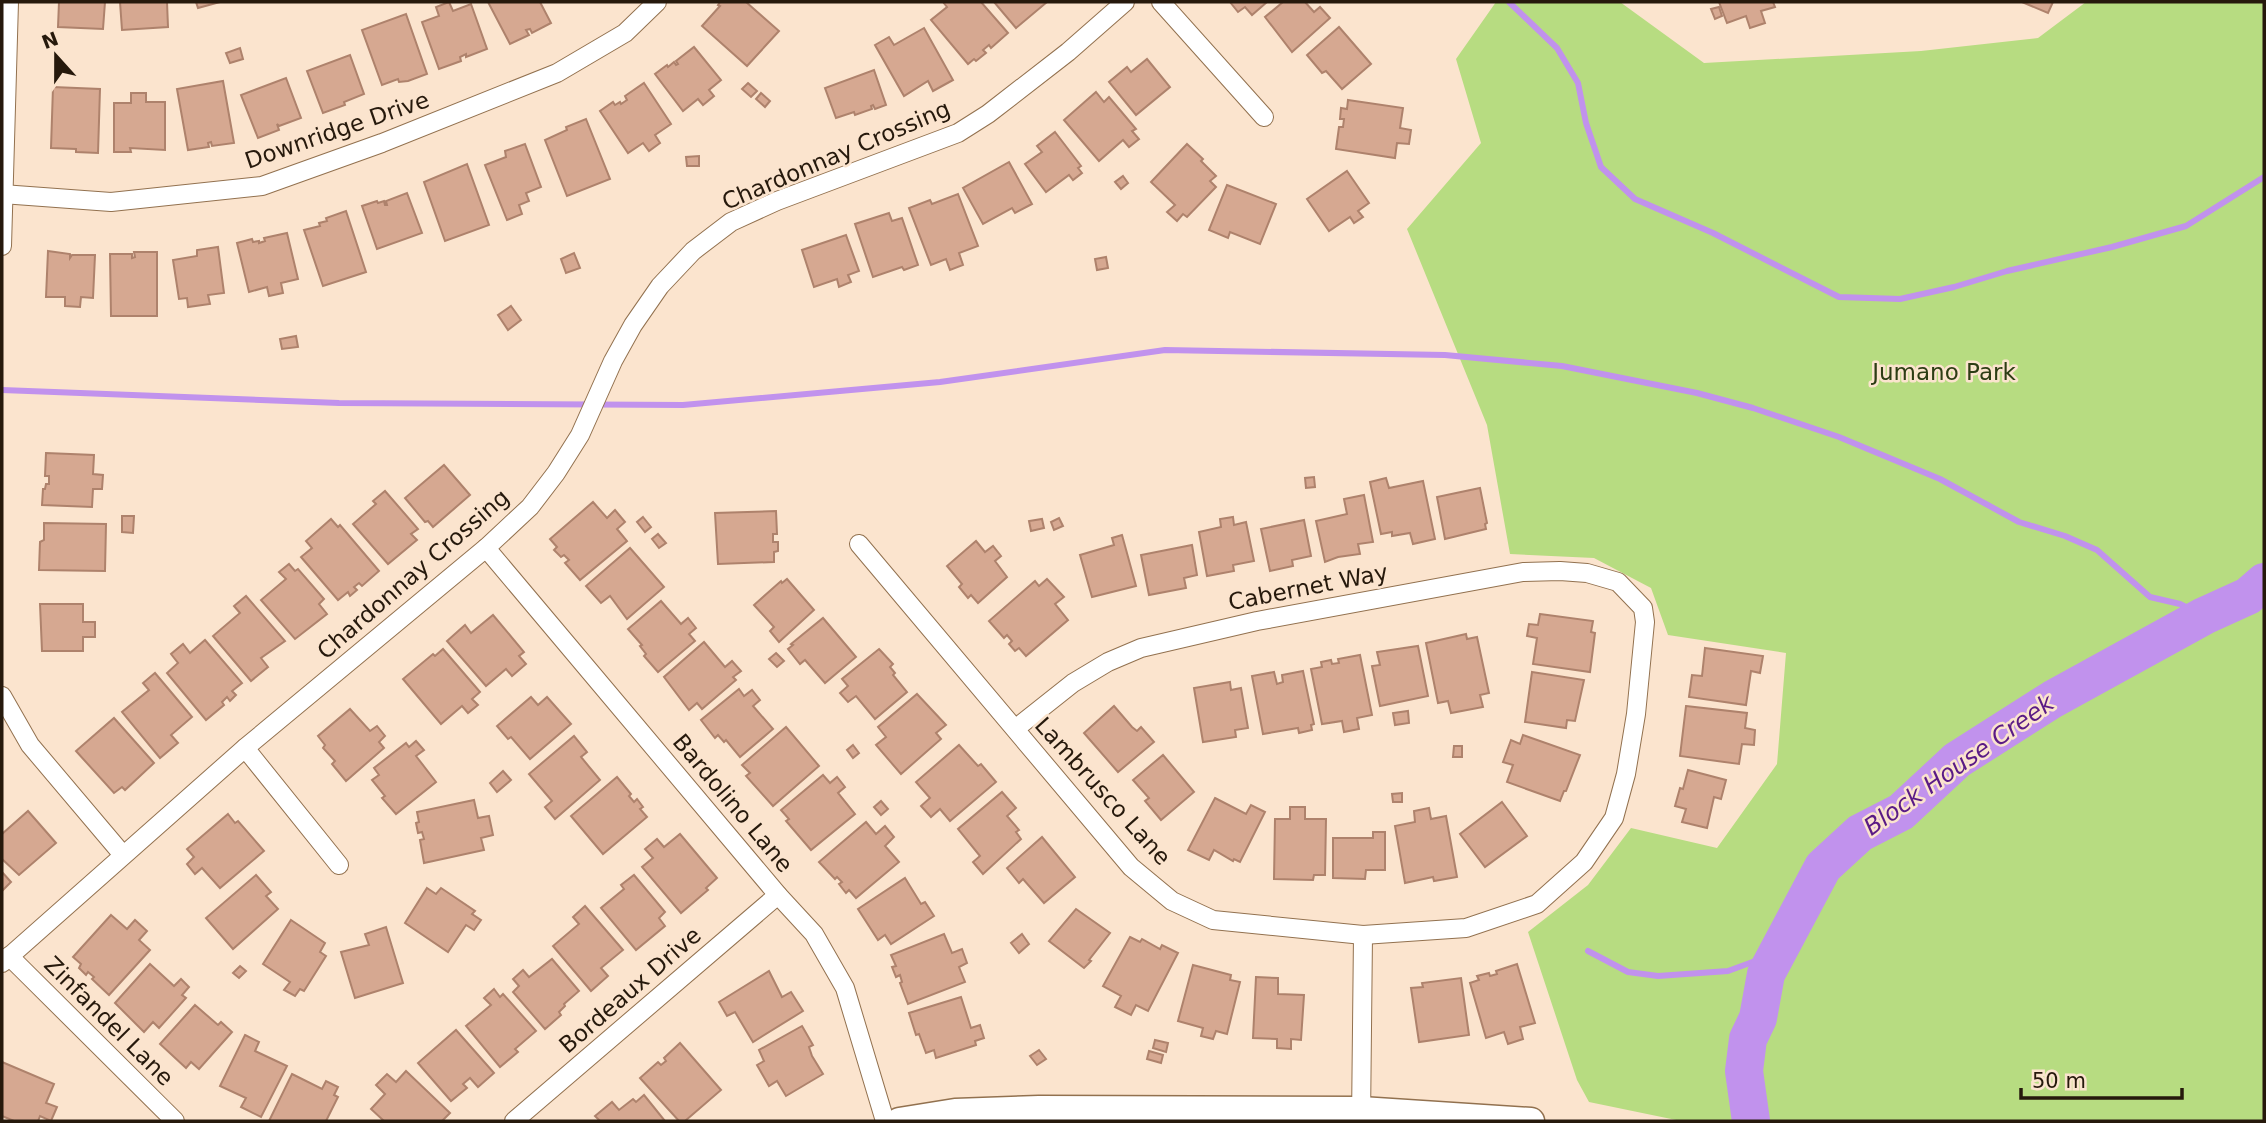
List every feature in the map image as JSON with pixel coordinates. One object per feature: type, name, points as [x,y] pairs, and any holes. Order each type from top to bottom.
[{"type":"street","points":[[2,246],[9,2]]},
{"type":"street","name":"Downridge Drive","points":[[3,194],[111,202],[262,186],[382,143],[558,73],[625,33],[657,2]]},
{"type":"street","name":"Chardonnay Crossing","points":[[5,960],[245,748],[486,548],[530,507],[580,435],[612,361],[633,325],[660,286],[693,251],[731,222],[777,201],[958,133],[988,114],[1068,52],[1125,2]]},
{"type":"street","points":[[1161,2],[1264,117]]},
{"type":"street","name":"Lambrusco Lane","points":[[859,544],[1131,867],[1172,901],[1213,920],[1363,935],[1466,928],[1537,904],[1584,862],[1614,818],[1626,774],[1636,714],[1644,622],[1643,608],[1630,594]]},
{"type":"street","name":"Bardolino Lane","points":[[486,548],[778,895],[814,934],[845,988],[885,1121]]},
{"type":"street","name":"Cabernet Way","points":[[1015,729],[1073,683],[1108,662],[1141,648],[1257,621],[1522,572],[1560,570],[1587,573],[1618,582],[1630,594]]},
{"type":"street","points":[[2,696],[30,745],[123,855]]},
{"type":"street","points":[[245,748],[339,865]]},
{"type":"street","name":"Bordeaux Drive","points":[[514,1121],[778,895]]},
{"type":"street","points":[[1361,1116],[1363,935]]},
{"type":"street","name":"Zinfandel Lane","points":[[5,960],[175,1121]]},
{"type":"street","points":[[899,1121],[955,1112],[1039,1110],[1531,1121]]},
{"type":"green space","name":"Jumano Park","points":[[1496,2],[1620,2],[1704,63],[1921,51],[2038,38],[2086,2],[2264,2],[2264,1121],[1681,1121],[1589,1102],[1577,1080],[1528,932],[1588,885],[1631,828],[1717,848],[1777,764],[1786,653],[1668,635],[1651,588],[1594,558],[1510,554],[1487,425],[1407,229],[1481,143],[1456,59]]},
{"type":"building","points":[[59,2],[105,2],[103,29],[58,27]]},
{"type":"building","points":[[120,2],[167,2],[168,27],[122,30]]},
{"type":"building","points":[[196,2],[220,2],[198,8]]},
{"type":"building","points":[[449,2],[453,11],[471,4],[487,49],[466,57],[466,54],[460,57],[461,61],[439,69],[422,22],[439,16],[436,7]]},
{"type":"building","points":[[488,2],[540,2],[551,23],[532,33],[530,29],[526,30],[529,35],[510,44]]},
{"type":"building","points":[[720,2],[746,2],[779,31],[747,66],[702,26],[720,6]]},
{"type":"building","points":[[943,2],[981,2],[1008,33],[991,48],[989,45],[983,50],[986,53],[976,61],[974,59],[968,64],[931,20],[947,7]]},
{"type":"building","points":[[994,2],[1047,2],[1016,28]]},
{"type":"building","points":[[1230,2],[1267,2],[1252,15],[1245,7],[1238,12]]},
{"type":"building","points":[[1283,2],[1305,2],[1314,12],[1320,7],[1330,18],[1292,52],[1265,17]]},
{"type":"building","points":[[1719,2],[1773,2],[1775,7],[1761,11],[1765,23],[1750,28],[1746,16],[1727,23]]},
{"type":"building","points":[[2022,2],[2053,2],[2048,13]]},
{"type":"building","points":[[1719,7],[1722,16],[1715,19],[1711,9]]},
{"type":"building","points":[[406,14],[427,74],[408,81],[399,82],[398,79],[382,85],[362,30]]},
{"type":"building","points":[[1339,27],[1371,64],[1342,89],[1326,71],[1322,73],[1307,55]]},
{"type":"building","points":[[924,28],[953,80],[933,91],[928,81],[904,96],[875,45],[889,37],[894,45]]},
{"type":"building","points":[[694,47],[721,80],[709,90],[714,96],[703,105],[698,99],[683,111],[655,74],[667,65],[668,67],[674,62],[678,64],[676,61]]},
{"type":"building","points":[[240,48],[243,59],[230,63],[226,53]]},
{"type":"building","points":[[350,55],[364,94],[323,113],[307,71]]},
{"type":"building","points":[[1147,59],[1170,87],[1136,115],[1109,82],[1127,67],[1131,72]]},
{"type":"building","points":[[874,70],[886,105],[875,109],[873,105],[872,109],[855,115],[854,112],[836,118],[825,88]]},
{"type":"building","points":[[286,78],[301,118],[279,126],[277,124],[279,130],[258,138],[241,95]]},
{"type":"building","points":[[223,81],[234,143],[212,146],[211,142],[208,143],[209,147],[188,150],[177,89]]},
{"type":"building","points":[[644,83],[671,124],[655,135],[660,143],[649,151],[643,143],[628,153],[600,111],[613,102],[615,105],[620,102],[621,104],[627,100],[625,96]]},
{"type":"building","points":[[748,83],[757,91],[751,97],[742,89]]},
{"type":"building","points":[[53,87],[100,89],[98,153],[51,148]]},
{"type":"building","points":[[1096,92],[1104,102],[1109,97],[1136,129],[1132,131],[1139,139],[1129,147],[1123,140],[1099,161],[1064,120]]},
{"type":"building","points":[[131,93],[146,93],[146,102],[165,102],[165,150],[130,148],[131,152],[114,152],[114,103],[131,103]]},
{"type":"building","points":[[761,93],[770,101],[765,107],[756,99]]},
{"type":"building","points":[[1348,100],[1403,108],[1400,128],[1411,130],[1409,144],[1397,143],[1395,158],[1336,149],[1339,127],[1343,127],[1344,119],[1340,119],[1341,108],[1347,109]]},
{"type":"building","points":[[586,119],[610,179],[567,196],[545,140]]},
{"type":"building","points":[[1055,132],[1081,166],[1078,168],[1082,173],[1073,180],[1069,175],[1046,192],[1025,164],[1042,152],[1037,146]]},
{"type":"building","points":[[525,144],[541,187],[526,193],[529,201],[519,205],[522,214],[507,220],[485,165],[506,157],[505,151]]},
{"type":"building","points":[[1187,144],[1216,176],[1210,181],[1216,187],[1187,217],[1183,214],[1177,221],[1167,212],[1175,205],[1151,182]]},
{"type":"building","points":[[699,156],[699,166],[687,166],[686,157]]},
{"type":"building","points":[[1009,162],[1032,204],[1015,213],[1012,208],[983,224],[963,188]]},
{"type":"building","points":[[467,164],[489,225],[445,241],[424,182]]},
{"type":"building","points":[[1347,171],[1369,203],[1358,211],[1363,217],[1354,223],[1350,217],[1329,231],[1307,199]]},
{"type":"building","points":[[1123,176],[1128,183],[1121,189],[1115,182]]},
{"type":"building","points":[[1227,185],[1276,204],[1260,244],[1230,232],[1228,238],[1209,230]]},
{"type":"building","points":[[407,193],[422,233],[377,249],[362,206],[377,201],[384,201],[387,205],[386,201]]},
{"type":"building","points":[[958,194],[978,246],[959,253],[963,265],[950,270],[946,259],[931,265],[909,208],[930,200],[932,204]]},
{"type":"building","points":[[346,211],[366,272],[323,286],[304,230],[320,226],[319,223],[327,221],[326,218]]},
{"type":"building","points":[[889,213],[892,221],[902,218],[918,265],[904,270],[902,267],[873,277],[855,224]]},
{"type":"building","points":[[287,233],[298,279],[281,283],[283,293],[269,296],[267,287],[249,292],[237,243],[252,239],[253,242],[259,243],[265,241],[264,238]]},
{"type":"building","points":[[846,235],[859,271],[848,275],[851,282],[839,287],[837,279],[814,287],[802,250]]},
{"type":"building","points":[[218,247],[224,293],[208,295],[210,304],[188,307],[187,298],[179,299],[173,260],[197,256],[197,250]]},
{"type":"building","points":[[48,251],[70,254],[70,258],[72,255],[95,255],[93,298],[81,297],[80,307],[65,306],[65,297],[46,297]]},
{"type":"building","points":[[134,252],[157,252],[157,316],[111,316],[110,254],[132,254],[132,258],[135,257]]},
{"type":"building","points":[[574,253],[580,268],[566,273],[561,259]]},
{"type":"building","points":[[1106,257],[1108,268],[1097,270],[1095,259]]},
{"type":"building","points":[[511,306],[521,320],[508,330],[498,315]]},
{"type":"building","points":[[296,336],[298,347],[282,349],[280,339]]},
{"type":"building","points":[[46,453],[94,455],[93,474],[103,475],[102,489],[93,489],[92,507],[42,505],[43,489],[49,484],[49,476],[45,476]]},
{"type":"building","points":[[444,465],[470,495],[433,527],[428,521],[425,522],[405,498]]},
{"type":"building","points":[[1314,477],[1315,487],[1306,488],[1305,478]]},
{"type":"building","points":[[1386,478],[1389,488],[1423,481],[1435,539],[1413,544],[1410,533],[1392,536],[1392,532],[1381,534],[1370,482]]},
{"type":"building","points":[[1480,488],[1486,529],[1445,539],[1437,497]]},
{"type":"building","points":[[385,491],[418,529],[411,534],[417,540],[388,564],[353,524],[376,504],[373,501]]},
{"type":"building","points":[[1364,495],[1373,542],[1358,544],[1360,554],[1325,562],[1316,521],[1347,514],[1344,499]]},
{"type":"building","points":[[593,502],[607,518],[615,510],[625,522],[617,529],[627,541],[580,580],[565,563],[569,560],[554,550],[557,547],[550,539]]},
{"type":"building","points":[[776,511],[777,534],[773,534],[773,542],[778,542],[778,551],[774,552],[774,562],[718,564],[715,513]]},
{"type":"building","points":[[122,516],[134,516],[133,533],[122,532]]},
{"type":"building","points":[[643,517],[651,527],[645,532],[637,522]]},
{"type":"building","points":[[1233,517],[1234,525],[1246,522],[1254,561],[1233,565],[1234,571],[1207,576],[1199,532],[1221,527],[1220,519]]},
{"type":"building","points":[[1059,518],[1063,526],[1054,530],[1051,522]]},
{"type":"building","points":[[331,519],[338,527],[340,525],[379,571],[362,586],[359,583],[354,587],[357,590],[350,596],[348,592],[338,600],[301,557],[312,548],[306,541]]},
{"type":"building","points":[[1042,519],[1044,528],[1031,531],[1029,521]]},
{"type":"building","points":[[1304,520],[1311,556],[1292,560],[1293,566],[1270,571],[1261,529]]},
{"type":"building","points":[[44,523],[106,524],[105,571],[39,570]]},
{"type":"building","points":[[658,534],[666,543],[659,548],[652,539]]},
{"type":"building","points":[[1122,535],[1136,586],[1092,597],[1080,555],[1114,545],[1112,538]]},
{"type":"building","points":[[976,541],[985,552],[993,546],[1001,556],[995,561],[1007,577],[978,603],[971,595],[968,598],[959,587],[962,584],[947,566]]},
{"type":"building","points":[[1192,545],[1197,575],[1184,578],[1186,588],[1149,595],[1141,555]]},
{"type":"building","points":[[630,548],[664,587],[627,619],[610,596],[601,603],[586,586]]},
{"type":"building","points":[[289,564],[295,571],[298,569],[324,599],[319,604],[327,614],[295,639],[261,600],[286,579],[279,572]]},
{"type":"building","points":[[787,579],[814,610],[779,642],[770,631],[774,627],[754,605],[781,581],[782,583]]},
{"type":"building","points":[[1047,579],[1064,597],[1055,604],[1068,620],[1026,656],[1019,648],[1015,651],[1009,644],[1012,641],[1007,635],[1004,638],[989,621],[1035,581],[1039,586]]},
{"type":"building","points":[[246,596],[285,641],[261,658],[268,667],[251,681],[213,636],[240,613],[234,606]]},
{"type":"building","points":[[661,601],[681,624],[688,618],[696,628],[689,634],[695,641],[658,672],[644,656],[646,654],[640,646],[642,645],[628,629]]},
{"type":"building","points":[[40,604],[83,604],[83,622],[95,622],[95,637],[83,637],[83,651],[42,651]]},
{"type":"building","points":[[1540,614],[1593,621],[1591,632],[1595,633],[1590,672],[1533,664],[1537,638],[1527,636],[1529,624],[1538,625]]},
{"type":"building","points":[[493,615],[524,652],[519,656],[526,664],[512,676],[506,669],[486,686],[447,641],[465,625],[471,633]]},
{"type":"building","points":[[823,618],[856,657],[825,683],[805,660],[800,664],[788,649]]},
{"type":"building","points":[[1466,634],[1467,639],[1477,637],[1489,693],[1480,695],[1483,707],[1451,713],[1448,701],[1438,703],[1426,643]]},
{"type":"building","points":[[205,640],[242,683],[232,691],[236,695],[230,701],[227,697],[222,702],[224,705],[206,720],[167,673],[178,663],[171,654],[183,644],[190,653]]},
{"type":"building","points":[[704,642],[725,667],[732,661],[741,671],[733,677],[736,680],[702,709],[697,703],[689,710],[664,677]]},
{"type":"building","points":[[1418,646],[1428,696],[1380,706],[1372,666],[1380,665],[1377,652]]},
{"type":"building","points":[[1705,648],[1763,656],[1760,673],[1751,671],[1746,705],[1689,697],[1692,675],[1702,676]]},
{"type":"building","points":[[443,649],[480,692],[472,699],[478,705],[468,713],[462,706],[441,724],[403,679]]},
{"type":"building","points":[[879,649],[893,664],[890,667],[895,673],[893,675],[907,692],[875,719],[856,696],[848,702],[840,693],[848,686],[842,679]]},
{"type":"building","points":[[776,653],[784,661],[777,667],[769,659]]},
{"type":"building","points":[[1360,655],[1372,715],[1357,718],[1359,729],[1344,732],[1342,721],[1322,724],[1311,669],[1322,667],[1321,662],[1331,660],[1332,664],[1339,663],[1338,659]]},
{"type":"building","points":[[1303,671],[1314,724],[1311,725],[1312,730],[1299,733],[1298,728],[1263,734],[1252,676],[1274,672],[1277,684],[1283,682],[1282,675]]},
{"type":"building","points":[[1532,672],[1584,680],[1575,721],[1567,720],[1566,728],[1525,722]]},
{"type":"building","points":[[155,673],[192,717],[171,735],[178,743],[160,758],[122,712],[149,690],[143,683]]},
{"type":"building","points":[[1230,682],[1231,690],[1241,688],[1248,728],[1235,730],[1236,737],[1203,742],[1194,688]]},
{"type":"building","points":[[739,689],[744,696],[752,690],[760,700],[753,706],[773,729],[740,757],[726,740],[724,742],[718,735],[715,738],[701,720]]},
{"type":"building","points":[[917,694],[946,725],[936,733],[941,739],[901,774],[876,745],[886,737],[878,727]]},
{"type":"building","points":[[531,697],[538,705],[547,697],[571,724],[530,759],[511,737],[508,739],[497,726]]},
{"type":"building","points":[[1114,706],[1132,727],[1137,731],[1141,727],[1154,742],[1118,772],[1084,733]]},
{"type":"building","points":[[1686,706],[1747,713],[1745,728],[1755,730],[1754,745],[1742,744],[1739,764],[1680,756]]},
{"type":"building","points":[[350,709],[370,731],[377,726],[385,736],[379,742],[384,748],[346,781],[332,764],[335,761],[323,748],[325,745],[318,736]]},
{"type":"building","points":[[1408,711],[1409,723],[1395,725],[1393,713]]},
{"type":"building","points":[[114,718],[154,763],[125,790],[122,787],[114,793],[76,751]]},
{"type":"building","points":[[786,727],[819,766],[773,806],[746,776],[750,773],[742,765]]},
{"type":"building","points":[[1523,735],[1580,755],[1560,801],[1507,782],[1513,765],[1503,762],[1511,740],[1520,744]]},
{"type":"building","points":[[574,736],[587,752],[581,757],[600,780],[555,819],[545,807],[552,801],[529,774]]},
{"type":"building","points":[[416,741],[424,750],[416,756],[436,782],[396,814],[382,798],[385,796],[372,780],[379,775],[374,768],[406,743],[409,747]]},
{"type":"building","points":[[853,745],[859,753],[853,758],[847,750]]},
{"type":"building","points":[[959,745],[978,766],[981,764],[996,782],[950,821],[940,809],[931,817],[921,806],[930,798],[916,782]]},
{"type":"building","points":[[1454,746],[1462,746],[1462,757],[1453,757]]},
{"type":"building","points":[[1163,755],[1194,792],[1161,820],[1145,801],[1149,798],[1133,780]]},
{"type":"building","points":[[1688,770],[1726,780],[1721,799],[1714,797],[1707,828],[1682,822],[1686,809],[1675,806]]},
{"type":"building","points":[[503,771],[511,780],[497,792],[490,783]]},
{"type":"building","points":[[823,775],[830,783],[837,777],[845,787],[838,793],[855,814],[811,850],[786,821],[789,819],[781,810]]},
{"type":"building","points":[[617,777],[634,802],[637,799],[643,807],[640,809],[647,817],[603,854],[571,816]]},
{"type":"building","points":[[1002,792],[1016,808],[1007,816],[1019,830],[1016,832],[1021,839],[983,874],[973,862],[980,856],[958,829]]},
{"type":"building","points":[[1402,793],[1402,802],[1393,802],[1392,794]]},
{"type":"building","points":[[1215,798],[1246,814],[1251,805],[1265,812],[1240,862],[1214,850],[1209,860],[1188,850]]},
{"type":"building","points":[[474,800],[478,818],[489,816],[493,835],[481,838],[484,850],[424,863],[420,840],[424,839],[422,832],[418,833],[417,812]]},
{"type":"building","points":[[881,801],[888,809],[881,815],[874,807]]},
{"type":"building","points":[[1502,802],[1527,836],[1485,867],[1460,834]]},
{"type":"building","points":[[1290,807],[1305,807],[1305,819],[1326,819],[1325,875],[1314,875],[1313,880],[1274,879],[1275,819],[1290,819]]},
{"type":"building","points":[[1429,808],[1431,819],[1446,816],[1457,877],[1434,881],[1433,877],[1405,883],[1395,826],[1415,822],[1414,811]]},
{"type":"building","points":[[28,811],[56,843],[19,875],[2,859],[2,834]]},
{"type":"building","points":[[228,814],[235,823],[238,821],[264,851],[220,888],[202,868],[195,874],[187,864],[194,857],[187,849]]},
{"type":"building","points":[[866,822],[876,834],[885,826],[894,837],[885,846],[899,862],[856,898],[849,890],[846,893],[839,884],[842,882],[837,877],[835,879],[819,862]]},
{"type":"building","points":[[1373,832],[1385,832],[1385,870],[1366,870],[1365,879],[1333,878],[1333,838],[1373,838]]},
{"type":"building","points":[[680,834],[717,878],[706,888],[708,890],[681,913],[642,867],[653,858],[645,849],[657,839],[664,847]]},
{"type":"building","points":[[1042,837],[1075,877],[1044,903],[1023,879],[1019,883],[1007,868]]},
{"type":"building","points":[[2,872],[11,882],[2,891]]},
{"type":"building","points":[[256,875],[271,892],[266,896],[278,909],[233,949],[206,918]]},
{"type":"building","points":[[634,875],[665,912],[659,918],[665,926],[636,950],[601,908],[624,889],[621,885]]},
{"type":"building","points":[[905,878],[921,904],[925,902],[934,916],[891,944],[885,935],[878,940],[858,909]]},
{"type":"building","points":[[427,888],[436,894],[441,888],[475,911],[472,914],[481,920],[474,930],[466,925],[448,952],[405,923]]},
{"type":"building","points":[[585,906],[623,950],[601,968],[608,976],[591,991],[553,946],[579,924],[573,917]]},
{"type":"building","points":[[1076,909],[1110,933],[1084,968],[1049,941]]},
{"type":"building","points":[[111,915],[127,929],[135,920],[147,931],[139,940],[150,950],[109,995],[92,979],[94,977],[88,972],[86,975],[79,968],[81,964],[73,957]]},
{"type":"building","points":[[291,920],[325,943],[320,952],[326,956],[304,991],[300,989],[295,996],[284,990],[290,982],[263,964]]},
{"type":"building","points":[[386,927],[403,983],[355,998],[341,952],[369,945],[365,934]]},
{"type":"building","points":[[944,934],[952,953],[962,949],[967,963],[959,967],[965,982],[908,1004],[900,983],[900,975],[896,977],[892,967],[896,966],[891,955]]},
{"type":"building","points":[[1022,934],[1029,944],[1019,953],[1011,943]]},
{"type":"building","points":[[1130,937],[1140,942],[1142,939],[1160,949],[1162,945],[1178,953],[1148,1011],[1136,1005],[1131,1015],[1115,1007],[1121,996],[1103,986]]},
{"type":"building","points":[[552,959],[579,991],[564,1004],[559,1012],[561,1015],[545,1029],[513,992],[519,986],[513,979],[523,970],[529,977]]},
{"type":"building","points":[[150,964],[174,986],[181,979],[189,987],[182,995],[186,998],[159,1028],[153,1022],[144,1032],[115,1003]]},
{"type":"building","points":[[1517,964],[1535,1023],[1520,1027],[1523,1039],[1508,1044],[1504,1032],[1486,1038],[1470,983],[1479,980],[1477,976],[1497,974],[1496,971]]},
{"type":"building","points":[[1193,965],[1231,975],[1230,980],[1240,982],[1227,1034],[1216,1031],[1213,1039],[1201,1036],[1203,1028],[1178,1021]]},
{"type":"building","points":[[240,966],[246,971],[239,978],[233,973]]},
{"type":"building","points":[[769,971],[782,997],[791,992],[803,1011],[753,1042],[735,1012],[727,1016],[719,1002]]},
{"type":"building","points":[[1256,977],[1278,978],[1278,994],[1304,995],[1301,1040],[1291,1039],[1291,1049],[1277,1048],[1277,1039],[1253,1038]]},
{"type":"building","points":[[1461,978],[1469,1035],[1419,1042],[1411,988],[1423,987],[1422,983]]},
{"type":"building","points":[[494,989],[500,997],[503,994],[536,1031],[515,1049],[518,1052],[500,1067],[466,1026],[491,1005],[484,998]]},
{"type":"building","points":[[961,997],[971,1028],[980,1025],[984,1038],[975,1041],[976,1045],[936,1058],[934,1050],[926,1053],[919,1034],[916,1035],[909,1013]]},
{"type":"building","points":[[195,1005],[218,1025],[221,1022],[232,1032],[199,1069],[191,1062],[186,1068],[160,1044]]},
{"type":"building","points":[[802,1026],[813,1045],[809,1047],[812,1056],[823,1074],[786,1096],[777,1081],[769,1086],[757,1065],[764,1061],[759,1050]]},
{"type":"building","points":[[456,1030],[494,1073],[478,1087],[470,1078],[463,1084],[467,1088],[451,1101],[418,1063]]},
{"type":"building","points":[[245,1035],[259,1042],[255,1051],[287,1066],[261,1117],[241,1107],[246,1098],[220,1086]]},
{"type":"building","points":[[1155,1040],[1168,1043],[1166,1052],[1153,1048]]},
{"type":"building","points":[[680,1043],[721,1090],[685,1121],[679,1121],[640,1078],[658,1062],[661,1065],[666,1061],[664,1058]]},
{"type":"building","points":[[1039,1050],[1046,1059],[1037,1065],[1030,1056]]},
{"type":"building","points":[[1149,1051],[1163,1055],[1161,1063],[1147,1059]]},
{"type":"building","points":[[2,1062],[54,1084],[46,1103],[57,1107],[51,1121],[40,1116],[38,1121],[14,1121],[2,1116]]},
{"type":"building","points":[[406,1071],[450,1113],[442,1121],[384,1121],[371,1109],[385,1094],[376,1085],[387,1074],[396,1082]]},
{"type":"building","points":[[292,1074],[322,1089],[326,1081],[338,1087],[334,1095],[338,1097],[326,1121],[269,1121]]},
{"type":"building","points":[[644,1095],[665,1121],[600,1121],[595,1116],[612,1102],[619,1110],[633,1099],[636,1102]]},
{"type":"waterway","points":[[1509,2],[1557,48],[1578,83],[1586,123],[1601,167],[1635,199],[1713,233],[1839,297],[1900,299],[2112,247],[2186,226],[2264,177]]},
{"type":"waterway","points":[[2,390],[339,403],[683,405],[940,382],[1165,350],[1445,355],[1562,366],[1697,393],[1753,408],[1839,437],[1940,479],[2019,522],[2065,536],[2097,550],[2150,597],[2180,604],[2204,616]]},
{"type":"waterway","name":"Block House Creek","points":[[1751,1121],[1744,1071],[1748,1039],[1758,1018],[1766,974],[1823,867],[1860,833],[1901,812],[1957,760],[2053,699],[2204,616],[2248,596],[2264,582]]},
{"type":"waterway","points":[[1588,951],[1628,972],[1658,976],[1728,971],[1777,953]]}]
